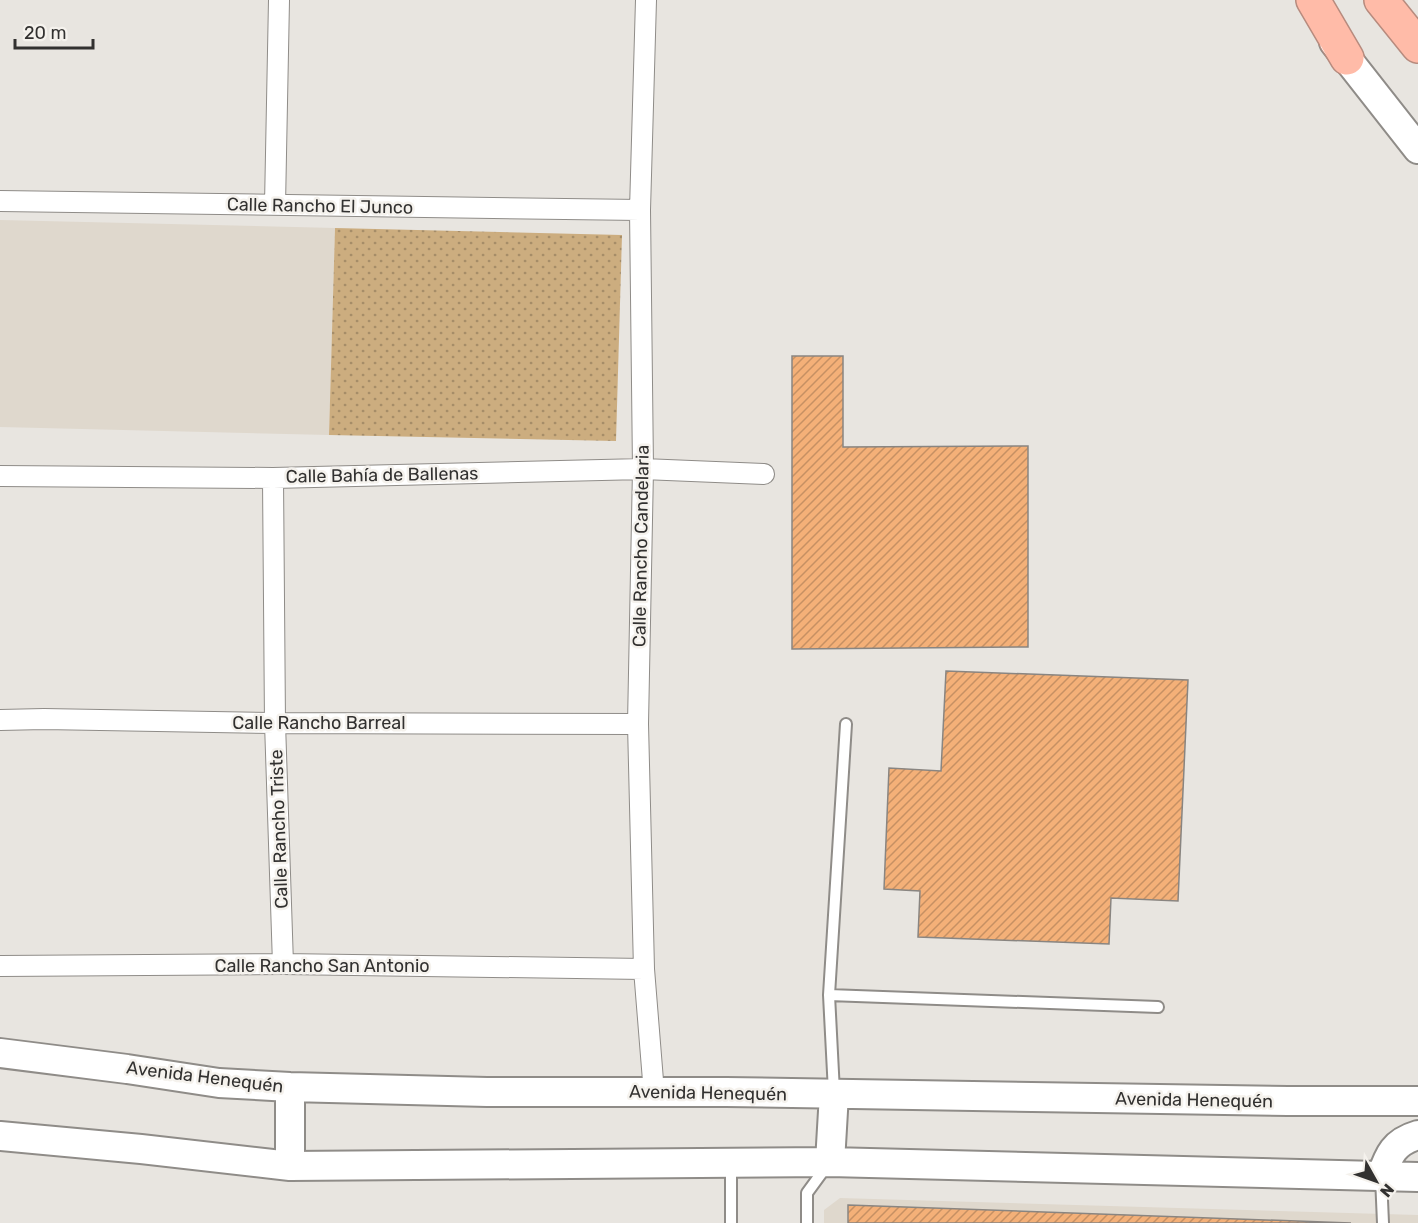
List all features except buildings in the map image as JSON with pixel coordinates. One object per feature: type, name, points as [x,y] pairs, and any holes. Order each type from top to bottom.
[{"type":"highway","points":[[1313,0],[1347,58]]},
{"type":"highway","points":[[1381,0],[1418,46]]},
{"type":"main road","points":[[1301,0],[1418,149]]},
{"type":"main road","name":"Avenida Henequén","points":[[0,1053],[219,1083],[290,1087],[476,1092],[1418,1101]]},
{"type":"main road","points":[[290,1087],[290,1166]]},
{"type":"main road","points":[[830,1162],[834,1094]]},
{"type":"main road","points":[[1381,1177],[1388,1157],[1396,1146],[1418,1134]]},
{"type":"main road","points":[[0,1136],[290,1166],[830,1162],[1418,1177]]},
{"type":"street","points":[[275,205],[279,0]]},
{"type":"street","name":"Calle Rancho Candelaria","points":[[646,0],[640,210],[643,469],[638,724],[644,969],[654,1093]]},
{"type":"street","name":"Calle Rancho El Junco","points":[[0,201],[640,210]]},
{"type":"street","name":"Calle Bahía de Ballenas","points":[[0,476],[273,478],[643,469],[764,474]]},
{"type":"street","name":"Calle Rancho Triste","points":[[273,478],[275,723],[283,964]]},
{"type":"street","name":"Calle Rancho Barreal","points":[[0,720],[638,724]]},
{"type":"street","name":"Calle Rancho San Antonio","points":[[0,966],[283,964],[644,969]]},
{"type":"lane","points":[[834,1094],[829,995],[846,724]]},
{"type":"lane","points":[[829,995],[1158,1007]]},
{"type":"lane","points":[[807,1223],[807,1193],[830,1162]]},
{"type":"lane","points":[[731,1223],[732,1163]]},
{"type":"lane","points":[[1381,1177],[1383,1223]]},
{"type":"shaded area","points":[[0,220],[335,228],[329,435],[0,427]]},
{"type":"shaded area","points":[[335,228],[622,235],[616,441],[329,435]]},
{"type":"shaded area","points":[[840,1198],[1418,1215],[1418,1223],[824,1223],[824,1210]]}]
